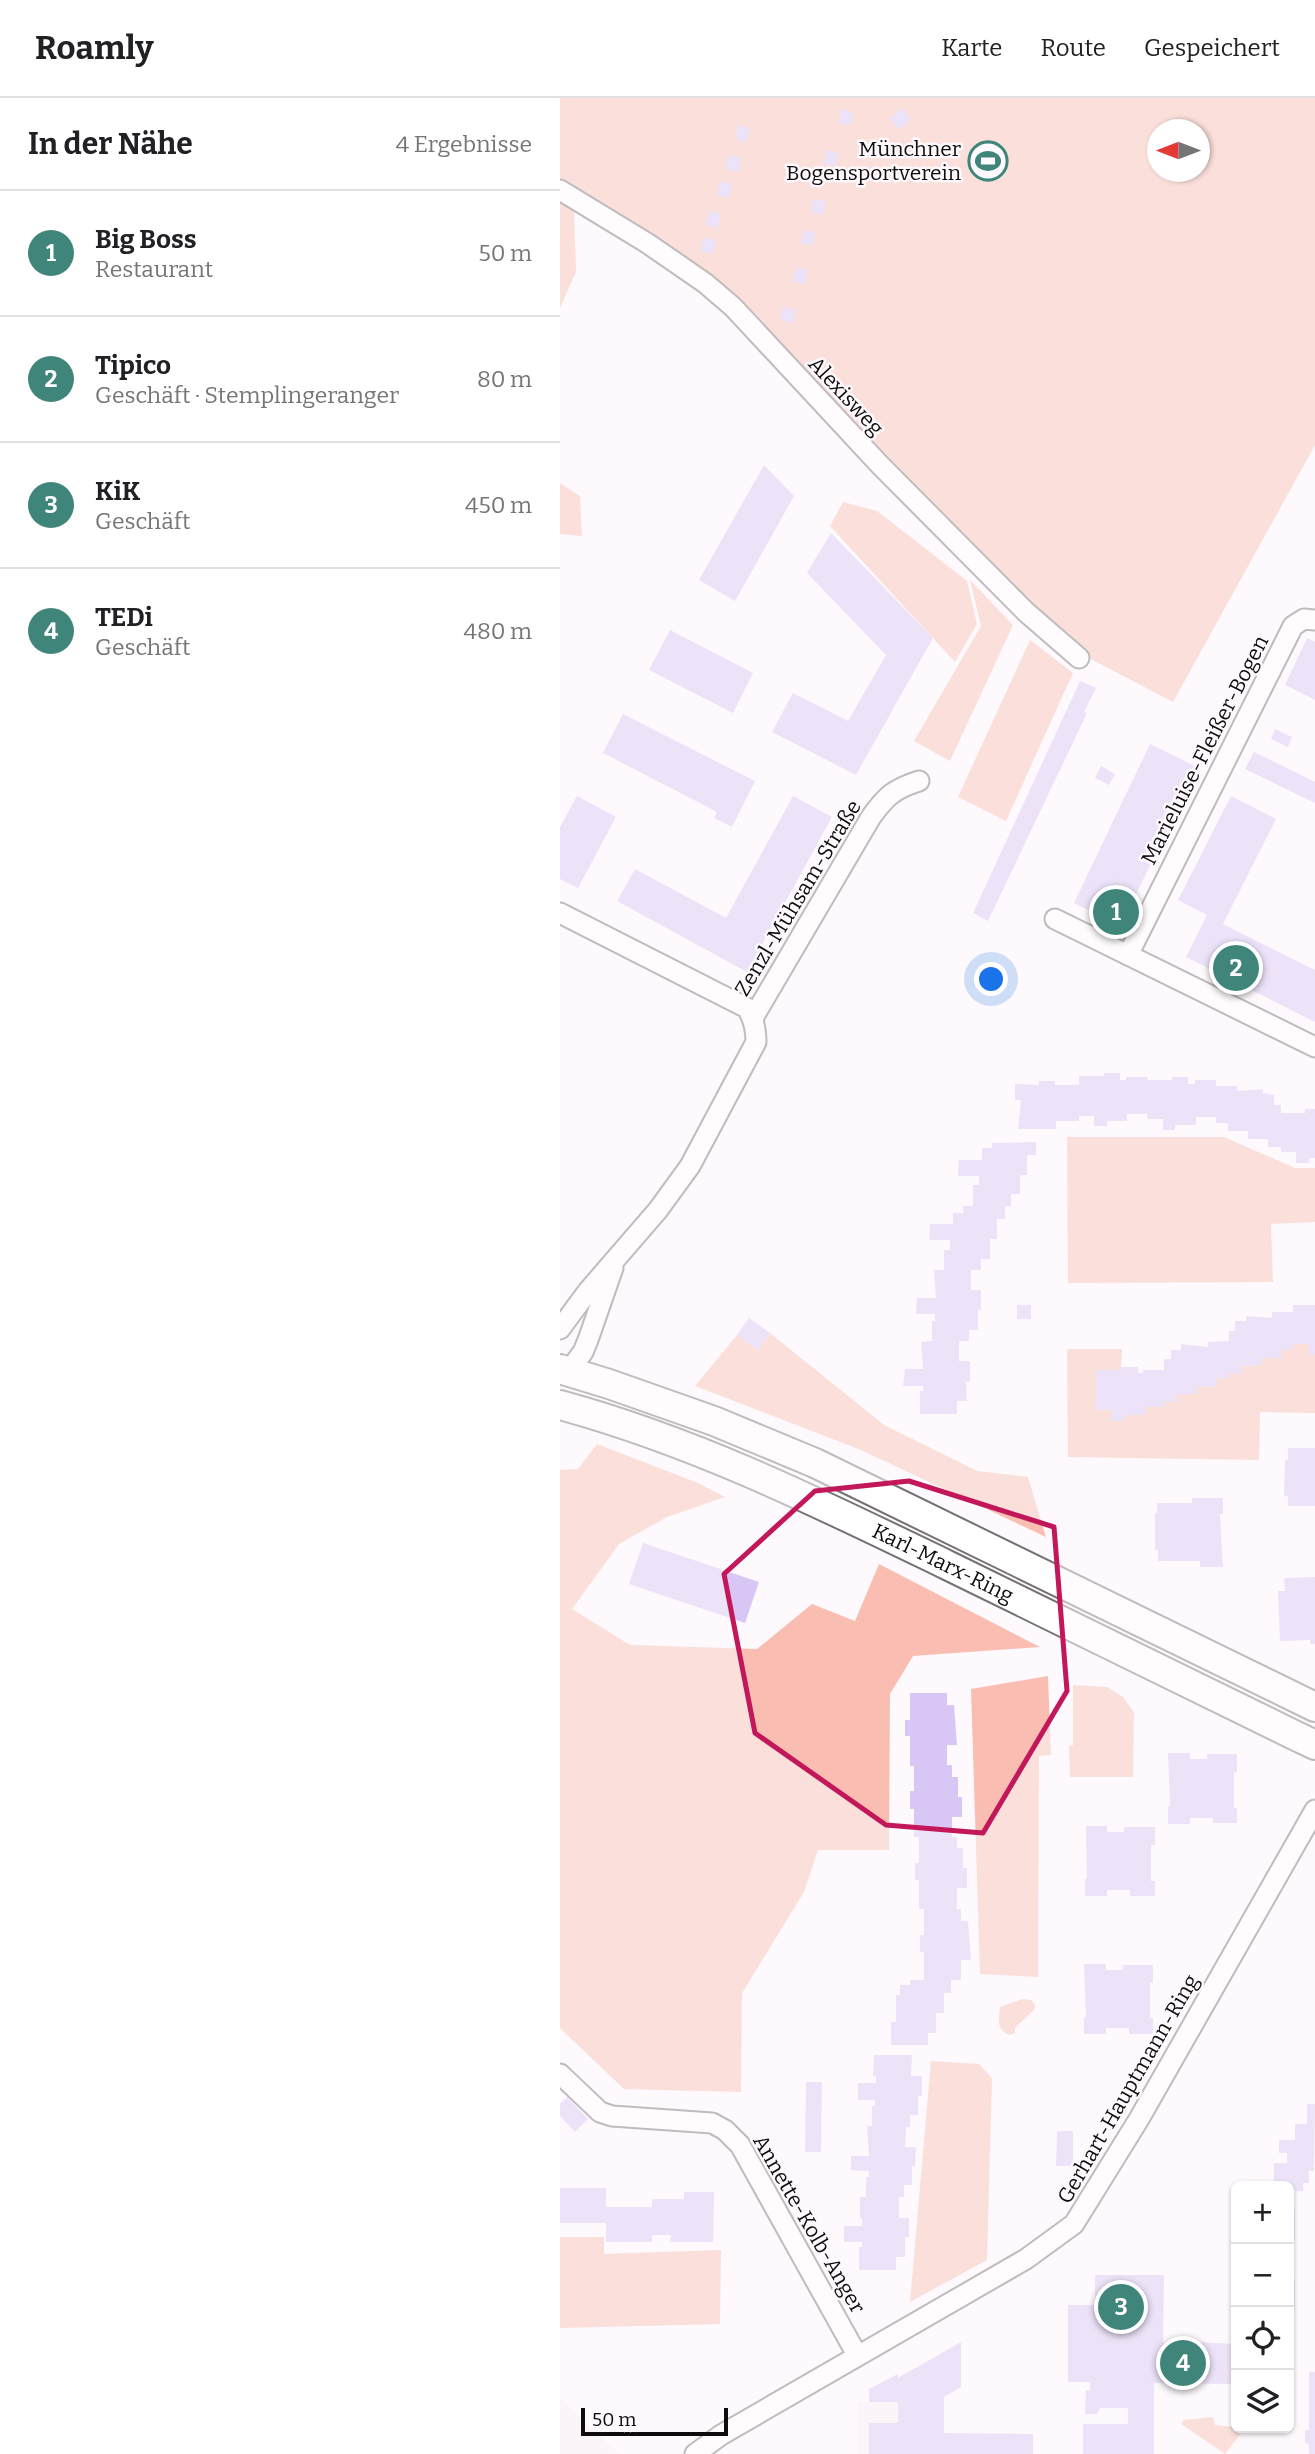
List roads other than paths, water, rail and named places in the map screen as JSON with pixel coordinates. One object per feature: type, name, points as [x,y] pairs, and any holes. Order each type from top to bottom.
[{"type":"main road","name":"Karl-Marx-Ring","points":[[563,1375],[714,1421],[815,1463],[1315,1707]]},
{"type":"main road","name":"Karl-Marx-Ring","points":[[560,1405],[628,1426],[737,1466],[845,1514],[1315,1745]]},
{"type":"street","name":"Alexisweg","points":[[560,190],[648,243],[705,283],[733,307],[880,466],[1026,612],[1079,658]]},
{"type":"street","name":"Marieluise-Fleißer-Bogen","points":[[1128,955],[1293,626],[1304,619],[1315,620]]},
{"type":"street","name":"Zenzl-Mühsam-Straße","points":[[753,1018],[871,817],[897,788],[919,781]]},
{"type":"street","points":[[560,913],[747,1008],[753,1018],[756,1042],[690,1166],[658,1210],[588,1291],[560,1329]]},
{"type":"street","points":[[1055,919],[1315,1047]]},
{"type":"street","points":[[563,1375],[583,1352],[616,1260]]},
{"type":"street","name":"Gerhart-Hauptmann-Ring","points":[[695,2454],[721,2435],[1026,2259],[1077,2220],[1139,2119],[1304,1834],[1315,1810]]},
{"type":"street","name":"Annette-Kolb-Anger","points":[[560,2074],[600,2112],[612,2116],[712,2123],[725,2130],[740,2145],[857,2355]]},
{"type":"place","name":"Münchner Bogensportverein","points":[[988,161]]},
{"type":"place","name":"Big Boss","points":[[1116,912]]},
{"type":"place","name":"Tipico","points":[[1236,968]]},
{"type":"place","name":"KiK","points":[[1121,2307]]},
{"type":"place","name":"TEDi","points":[[1183,2363]]}]
